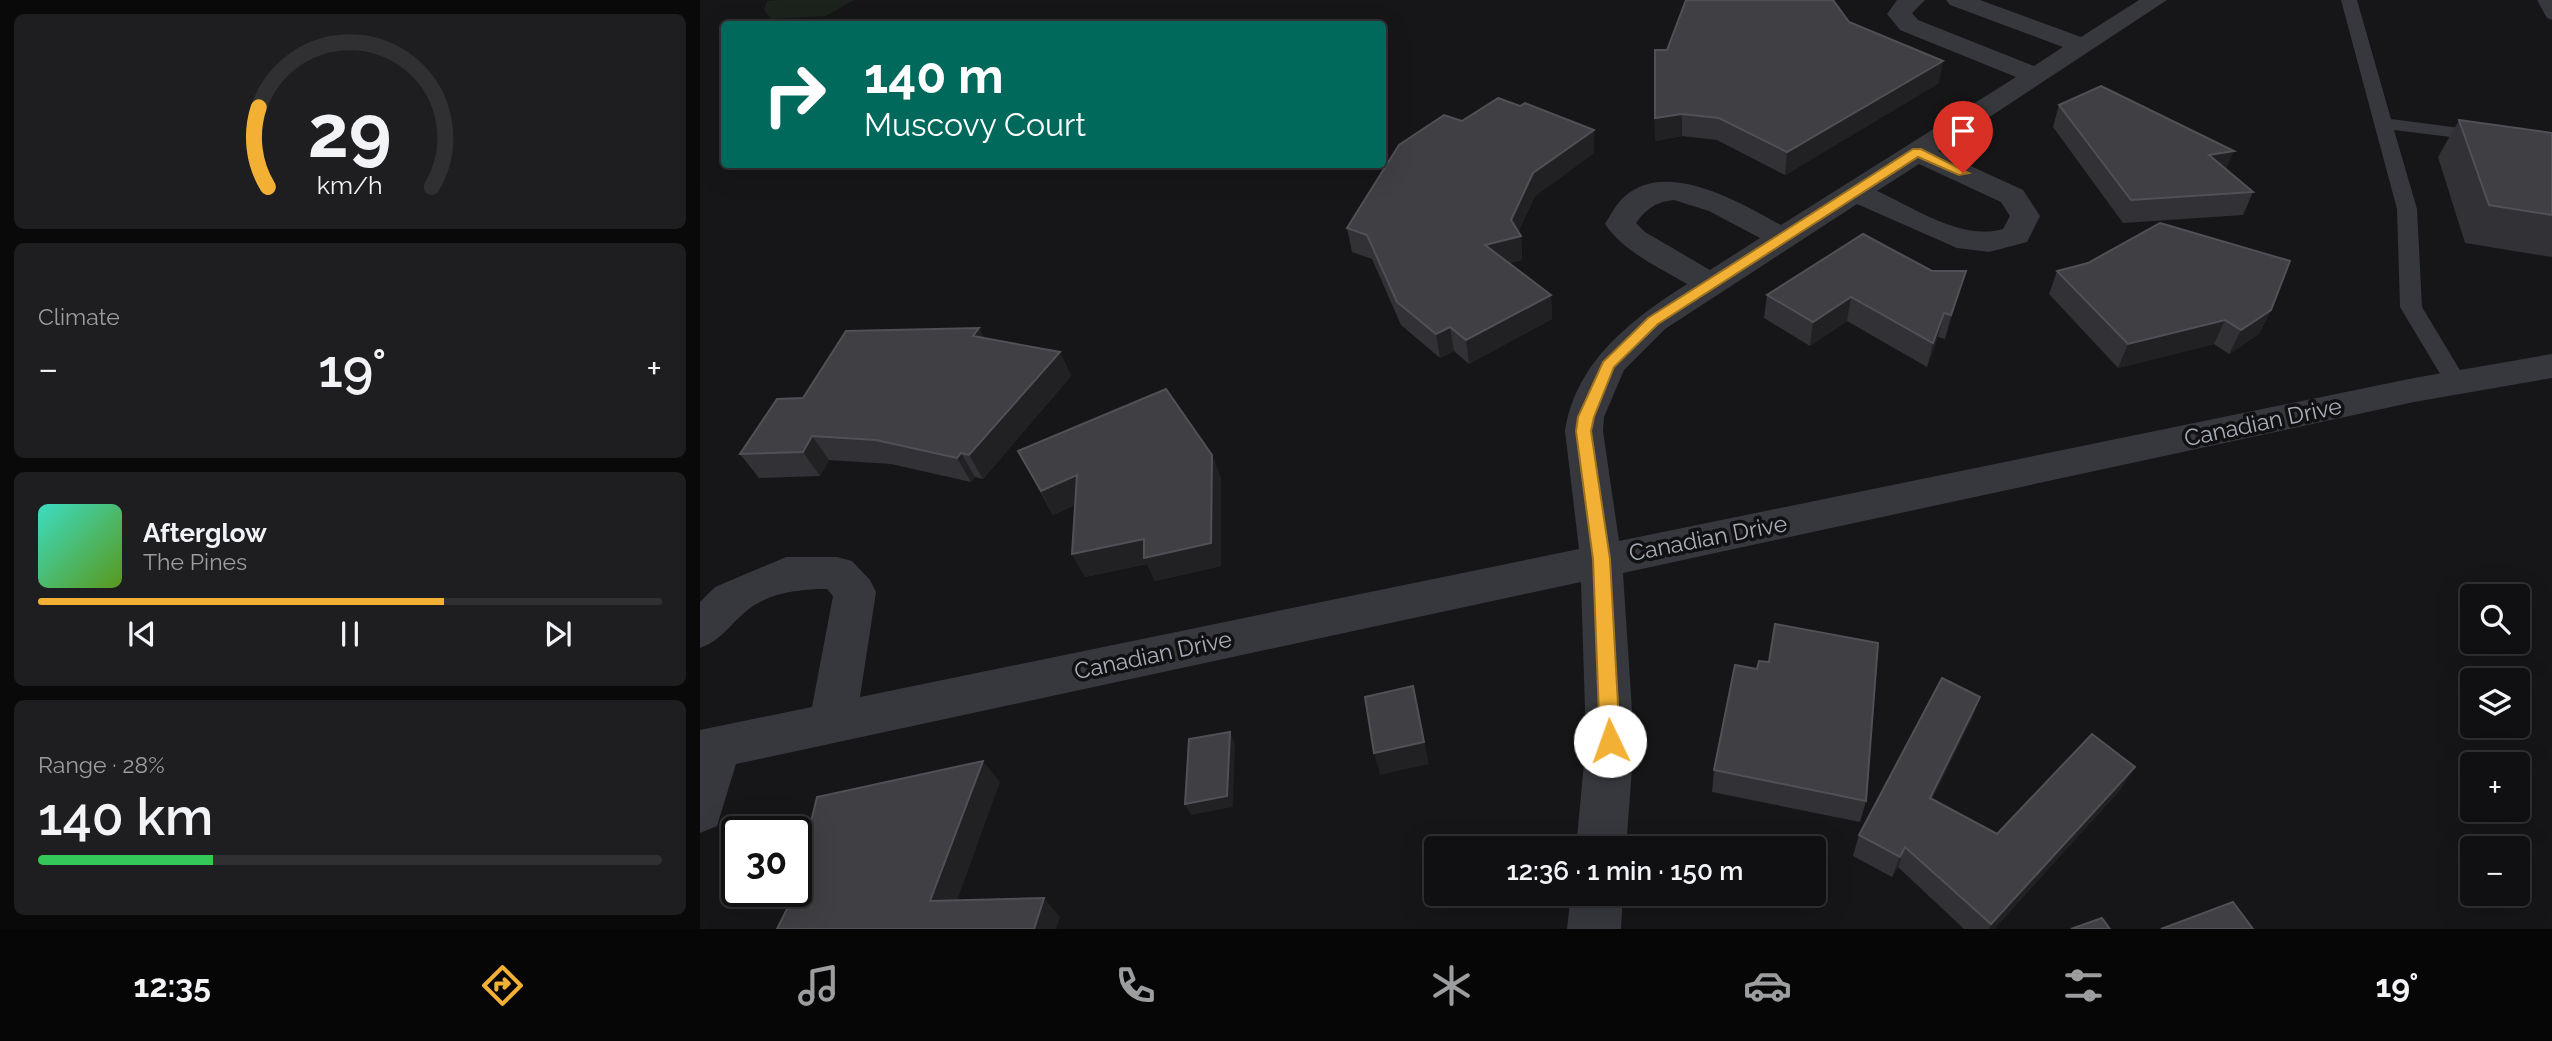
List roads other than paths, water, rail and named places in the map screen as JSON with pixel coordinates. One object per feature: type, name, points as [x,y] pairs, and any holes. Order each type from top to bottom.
[{"type":"street","points":[[1913,0],[1899,13],[1909,25],[2036,76]]},
{"type":"street","points":[[1958,0],[2082,46]]},
{"type":"street","points":[[1602,836],[1610,741],[1601,559],[1584,431],[1586,417],[1608,365],[1653,321],[2155,0]]},
{"type":"street","points":[[1855,192],[1957,239],[1989,243],[2016,235],[2025,216],[2012,196],[1917,152]]},
{"type":"street","points":[[1710,284],[1634,239],[1620,224],[1627,209],[1647,197],[1669,190],[1693,192],[1782,238]]},
{"type":"street","name":"Canadian Drive","points":[[708,749],[1601,559],[2456,382],[2552,366]]},
{"type":"street","points":[[700,630],[730,599],[786,573],[837,573],[855,592],[833,722]]},
{"type":"street","points":[[700,810],[708,749]]},
{"type":"street","points":[[1594,929],[1596,906]]},
{"type":"lane","points":[[2349,0],[2407,209],[2411,307],[2456,382]]},
{"type":"lane","points":[[2545,0],[2552,15]]},
{"type":"lane","points":[[2383,123],[2500,139]]}]
